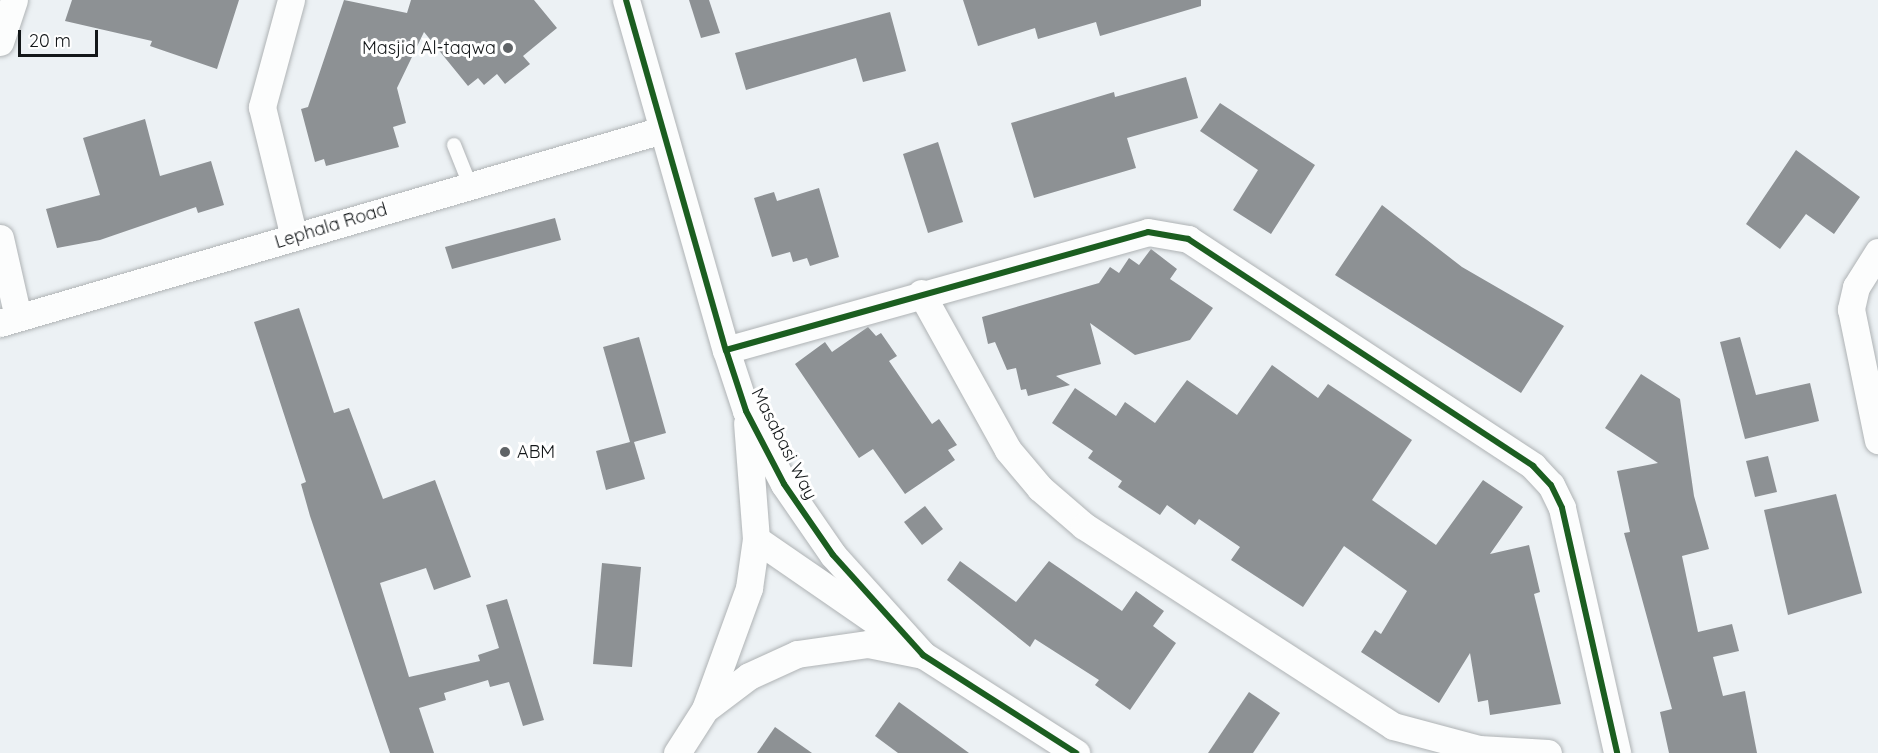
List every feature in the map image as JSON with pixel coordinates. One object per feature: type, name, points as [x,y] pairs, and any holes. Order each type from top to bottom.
[{"type":"street","points":[[0,42],[14,0]]},
{"type":"street","points":[[291,0],[262,108],[294,237]]},
{"type":"street","name":"Masabasi Way","points":[[626,0],[726,350],[746,411],[809,524],[923,655],[1076,753]]},
{"type":"street","name":"Lephala Road","points":[[9,320],[662,130]]},
{"type":"street","points":[[726,350],[921,293],[1148,232],[1168,233],[1188,239],[1533,466],[1562,508],[1617,753]]},
{"type":"street","points":[[0,238],[9,320]]},
{"type":"street","points":[[1876,426],[1851,309],[1856,287],[1878,252]]},
{"type":"street","points":[[921,293],[1008,450],[1040,488],[1084,526],[1393,726],[1479,749],[1548,753]]},
{"type":"street","points":[[677,753],[705,709],[732,645],[756,539],[746,411]]},
{"type":"street","points":[[756,539],[923,655]]},
{"type":"street","points":[[705,709],[749,676],[797,654],[868,644],[923,655]]},
{"type":"lane","points":[[454,145],[470,184]]},
{"type":"building","points":[[72,0],[239,0],[217,69],[150,46],[152,41],[65,21]]},
{"type":"building","points":[[344,0],[407,13],[411,0],[534,0],[557,28],[523,56],[530,64],[505,84],[497,74],[484,85],[478,78],[468,86],[424,32],[397,88],[406,123],[393,127],[399,147],[326,166],[324,159],[315,162],[301,109],[308,107]]},
{"type":"building","points":[[689,0],[709,0],[720,33],[701,38]]},
{"type":"building","points":[[963,0],[1201,0],[1201,6],[1100,36],[1096,22],[1038,39],[1035,28],[978,46]]},
{"type":"building","points":[[890,12],[906,71],[863,82],[856,58],[746,90],[735,53]]},
{"type":"building","points":[[1186,77],[1198,118],[1127,138],[1136,168],[1034,198],[1011,123],[1114,92],[1115,97]]},
{"type":"building","points":[[1220,103],[1315,165],[1271,234],[1233,210],[1258,170],[1200,131]]},
{"type":"building","points":[[145,119],[160,176],[211,161],[224,205],[198,213],[196,207],[100,240],[57,248],[46,209],[100,195],[83,138]]},
{"type":"building","points":[[938,142],[963,222],[928,233],[903,154]]},
{"type":"building","points":[[1796,150],[1860,197],[1834,234],[1806,214],[1780,249],[1746,224]]},
{"type":"building","points":[[819,188],[839,257],[810,266],[807,258],[793,262],[790,252],[772,257],[754,198],[774,192],[777,201]]},
{"type":"building","points":[[1382,205],[1462,267],[1564,326],[1521,393],[1335,275]]},
{"type":"building","points":[[555,218],[561,240],[452,269],[445,247]]},
{"type":"building","points":[[1151,249],[1177,269],[1170,279],[1213,308],[1190,340],[1135,355],[1090,323],[1101,364],[1056,376],[1070,385],[1028,396],[1026,389],[1021,390],[1016,368],[1007,370],[995,342],[988,344],[982,317],[1099,283],[1110,267],[1119,273],[1129,258],[1139,265]]},
{"type":"building","points":[[299,308],[334,413],[349,408],[383,499],[435,480],[471,577],[434,590],[426,568],[380,583],[409,677],[480,661],[478,655],[499,648],[486,605],[507,599],[544,720],[523,726],[509,682],[490,687],[488,680],[444,693],[446,700],[419,708],[434,753],[390,753],[310,516],[301,484],[306,482],[254,322]]},
{"type":"building","points":[[868,327],[876,336],[881,333],[897,356],[889,361],[932,424],[939,419],[957,445],[948,450],[955,460],[905,494],[873,449],[859,458],[795,364],[825,342],[832,352]]},
{"type":"building","points":[[639,337],[666,433],[634,442],[645,479],[606,490],[596,451],[630,442],[603,347]]},
{"type":"building","points":[[1740,337],[1756,395],[1810,383],[1819,421],[1745,439],[1720,342]]},
{"type":"building","points":[[1272,365],[1318,398],[1328,384],[1412,440],[1372,500],[1436,545],[1483,480],[1523,507],[1490,554],[1529,545],[1540,592],[1534,594],[1561,704],[1490,715],[1488,700],[1478,702],[1470,653],[1439,703],[1361,652],[1375,630],[1381,634],[1407,591],[1344,546],[1303,607],[1231,560],[1240,547],[1199,519],[1195,525],[1167,505],[1160,515],[1118,487],[1122,481],[1088,458],[1093,451],[1052,423],[1075,388],[1116,416],[1125,402],[1155,423],[1187,380],[1237,415]]},
{"type":"building","points":[[1641,374],[1680,399],[1694,496],[1709,549],[1682,556],[1698,632],[1732,624],[1739,651],[1713,657],[1723,696],[1745,691],[1757,753],[1669,753],[1660,712],[1672,709],[1624,533],[1630,532],[1617,471],[1658,463],[1605,428]]},
{"type":"building","points":[[1768,456],[1777,492],[1755,497],[1746,461]]},
{"type":"building","points":[[1836,494],[1862,593],[1788,615],[1764,510]]},
{"type":"building","points":[[925,506],[943,529],[922,545],[904,522]]},
{"type":"building","points":[[960,561],[1016,602],[1049,561],[1122,611],[1136,591],[1164,611],[1153,626],[1176,643],[1130,710],[1095,685],[1099,680],[1035,639],[1030,647],[947,580]]},
{"type":"building","points":[[602,563],[641,567],[632,667],[593,664]]},
{"type":"building","points":[[1249,692],[1280,713],[1253,753],[1208,753]]},
{"type":"building","points":[[899,702],[969,753],[898,753],[875,736]]},
{"type":"building","points":[[775,727],[812,753],[757,753]]},
{"type":"cycle path","points":[[626,0],[726,350],[746,411],[784,484],[833,555],[923,655],[1076,753]]},
{"type":"cycle path","points":[[726,350],[1148,232],[1188,239],[1533,466],[1551,485],[1562,508],[1617,753]]},
{"type":"place","name":"Masjid Al-taqwa","points":[[508,48]]},
{"type":"place","name":"ABM","points":[[505,452]]}]
